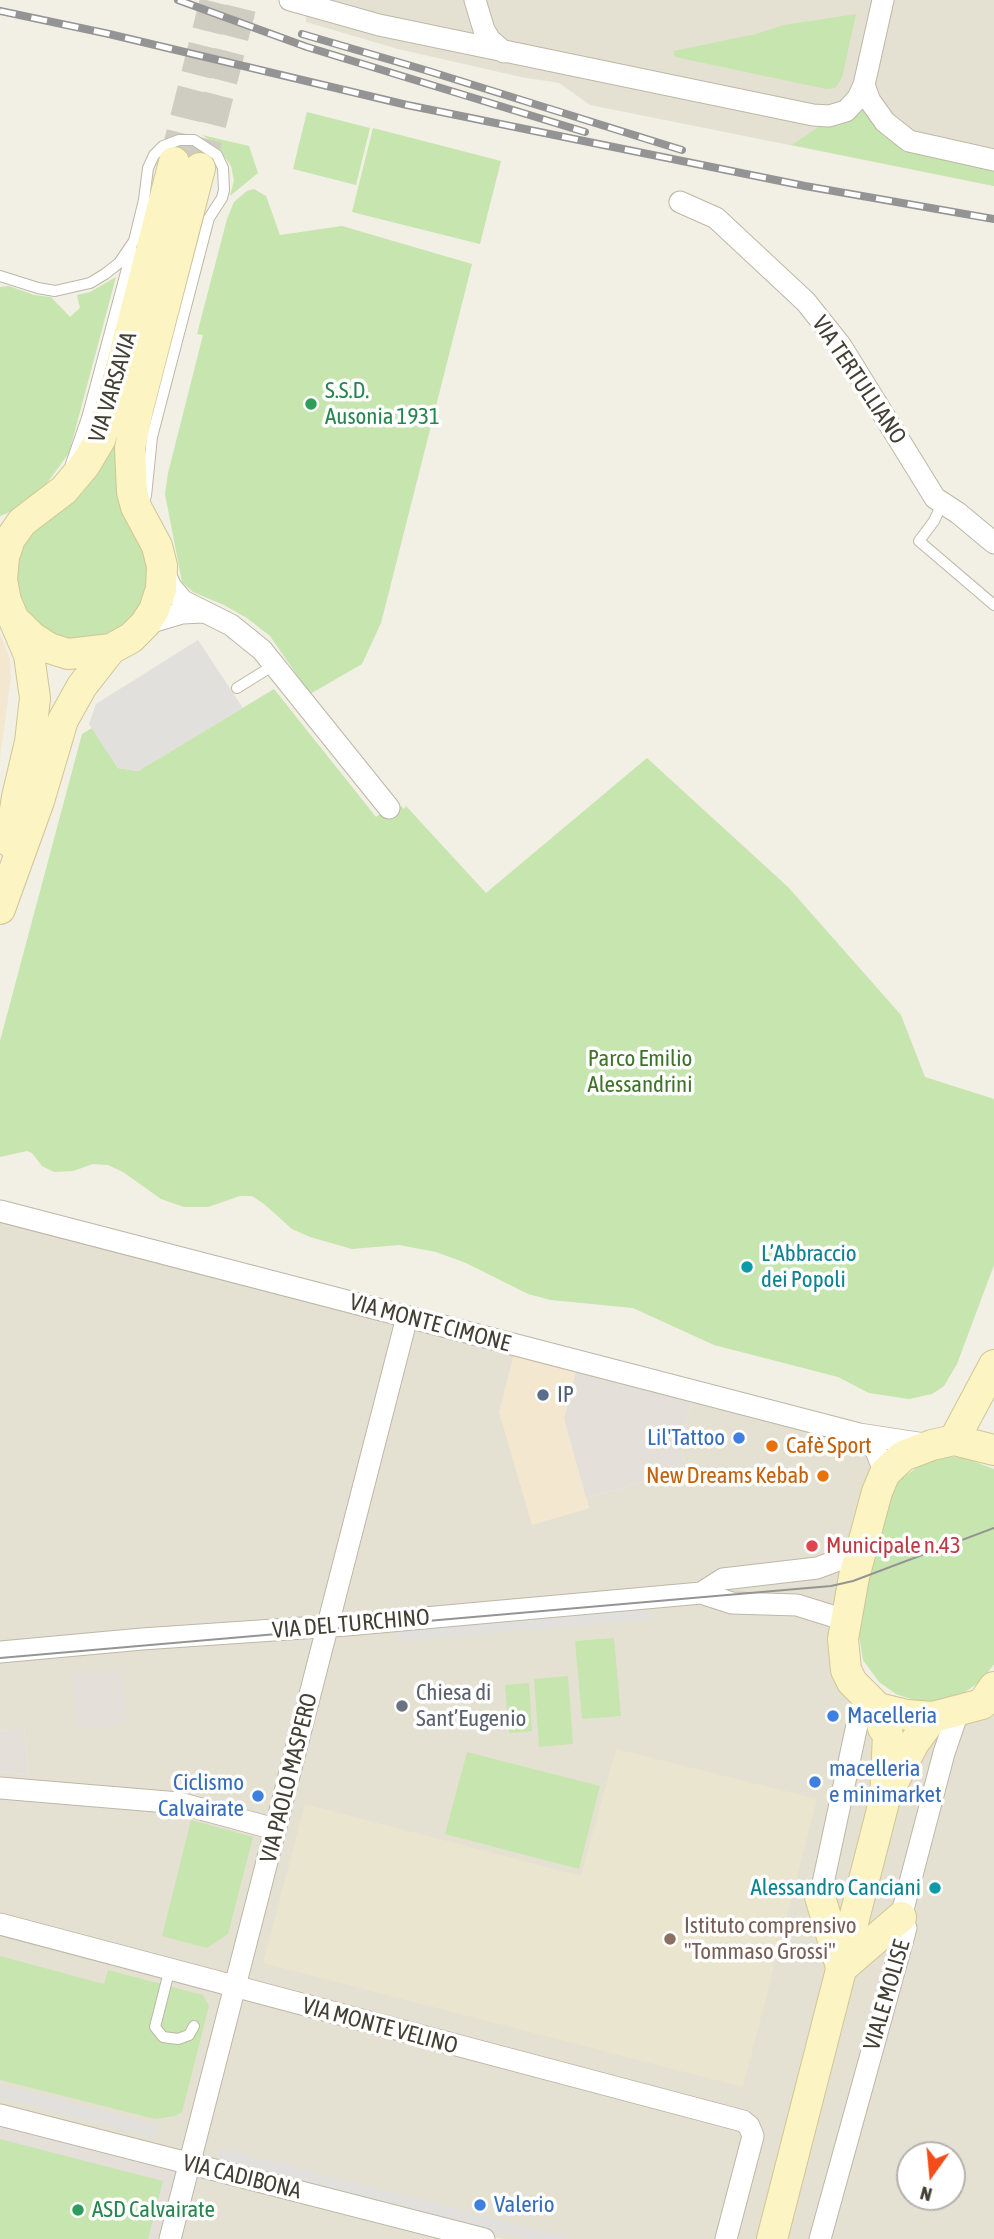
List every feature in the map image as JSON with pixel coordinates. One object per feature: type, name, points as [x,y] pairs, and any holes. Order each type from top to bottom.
[{"type":"street","points":[[290,0],[379,25],[818,116],[836,115],[851,108],[858,99],[883,0]]},
{"type":"street","points":[[475,0],[484,30],[503,52]]},
{"type":"street","points":[[863,85],[870,101],[885,122],[909,141],[994,160]]},
{"type":"street","name":"VIA VARSAVIA","points":[[187,165],[131,434],[129,464],[136,507],[157,546],[162,566],[161,589],[154,610],[145,624],[131,638],[111,649],[82,686],[63,720],[39,801],[1,907],[17,797],[30,742],[35,698],[29,655],[6,601],[1,578],[4,557],[10,538],[22,522],[64,490],[85,466],[105,426],[187,165]]},
{"type":"street","name":"VIA TERTULLIANO","points":[[680,202],[716,218],[806,302],[841,346],[935,498],[994,543]]},
{"type":"street","points":[[0,525],[44,507]]},
{"type":"street","points":[[162,566],[171,587],[183,601],[243,633],[262,650],[389,808]]},
{"type":"street","points":[[145,624],[183,613],[203,612]]},
{"type":"street","name":"VIA VARSAVIA","points":[[16,621],[32,637],[49,648],[68,653],[111,649]]},
{"type":"street","name":"VIA MONTE CIMONE","points":[[0,1211],[859,1434],[943,1443]]},
{"type":"street","name":"VIA PAOLO MASPERO","points":[[170,2239],[407,1317]]},
{"type":"street","points":[[943,1443],[994,1365]]},
{"type":"street","points":[[859,1434],[874,1446],[885,1473]]},
{"type":"street","points":[[772,2239],[885,1798],[888,1735],[872,1702],[852,1682],[846,1670],[843,1647],[845,1620],[877,1492],[885,1473],[903,1456],[943,1443],[994,1450]]},
{"type":"street","name":"VIA DEL TURCHINO","points":[[701,1593],[723,1579],[817,1568],[844,1558],[863,1544]]},
{"type":"street","name":"VIA DEL TURCHINO","points":[[0,1652],[701,1593],[732,1603],[797,1605],[845,1620]]},
{"type":"street","points":[[872,1702],[907,1715],[972,1705]]},
{"type":"street","points":[[842,1968],[820,1897],[857,1725],[872,1702]]},
{"type":"street","points":[[885,1798],[914,1744],[972,1705]]},
{"type":"street","name":"VIALE MOLISE","points":[[820,2239],[906,1928],[901,1917],[944,1753],[972,1705]]},
{"type":"street","points":[[0,1788],[179,1803],[275,1829]]},
{"type":"street","points":[[842,1968],[901,1917]]},
{"type":"street","name":"VIA MONTE VELINO","points":[[0,1924],[735,2118],[749,2126],[753,2136],[726,2239]]},
{"type":"street","name":"VIA CADIBONA","points":[[0,2115],[484,2239]]},
{"type":"lane","name":"VIA VARSAVIA","points":[[44,507],[63,482],[80,439],[135,241],[148,167],[163,146],[179,140],[194,141],[217,155],[223,168],[225,184],[222,198],[209,218],[152,437],[146,482],[146,527]]},
{"type":"lane","points":[[0,276],[38,289],[74,288],[105,274],[128,253],[135,241]]},
{"type":"lane","points":[[942,504],[934,521],[919,541],[994,605]]},
{"type":"lane","points":[[237,688],[274,665]]},
{"type":"lane","points":[[170,1968],[155,2027],[163,2037],[178,2039],[189,2035],[194,2026]]},
{"type":"shaded area","points":[[306,0],[994,0],[994,186],[590,105],[559,83],[398,49],[306,22]]},
{"type":"shaded area","points":[[0,634],[10,660],[11,677],[0,758]]},
{"type":"shaded area","points":[[198,640],[243,708],[138,771],[118,768],[89,724],[96,704]]},
{"type":"shaded area","points":[[0,1216],[515,1350],[532,1524],[589,1508],[586,1498],[687,1470],[680,1445],[693,1397],[883,1446],[842,1623],[883,1745],[769,2239],[502,2239],[0,2113],[0,1772],[29,1774],[24,1729],[0,1731]]},
{"type":"shaded area","points":[[515,1350],[577,1367],[564,1419],[589,1508],[532,1525],[499,1412]]},
{"type":"shaded area","points":[[577,1367],[693,1397],[680,1445],[687,1470],[586,1498],[564,1419]]},
{"type":"shaded area","points":[[645,1609],[653,1619],[404,1641],[392,1630]]},
{"type":"shaded area","points":[[122,1670],[127,1725],[76,1729],[72,1674]]},
{"type":"shaded area","points":[[994,1706],[994,2239],[777,2239],[888,1802],[940,1719]]},
{"type":"shaded area","points":[[24,1728],[29,1774],[0,1772],[0,1731]]},
{"type":"shaded area","points":[[616,1749],[817,1799],[743,2087],[263,1963],[305,1804],[581,1876]]},
{"type":"shaded area","points":[[0,2084],[158,2125],[155,2138],[0,2098]]},
{"type":"shaded area","name":"ASD Calvairate","points":[[0,2116],[187,2165],[167,2239],[0,2239]]},
{"type":"shaded area","points":[[220,2148],[573,2239],[523,2239],[216,2160]]},
{"type":"shaded area","points":[[192,2165],[479,2239],[173,2239]]},
{"type":"green space","points":[[856,14],[842,78],[835,88],[826,89],[675,57],[673,51],[756,34],[784,25]]},
{"type":"green space","points":[[865,109],[874,117],[994,166],[994,186],[792,145],[823,124],[844,123]]},
{"type":"green space","points":[[307,112],[370,128],[356,185],[293,169]]},
{"type":"green space","points":[[373,128],[501,161],[480,244],[352,212]]},
{"type":"green space","points":[[202,135],[249,146],[258,173],[230,196],[234,180],[231,166],[217,145]]},
{"type":"green space","name":"S.S.D. Ausonia 1931","points":[[254,189],[266,196],[280,235],[342,226],[472,264],[381,623],[362,664],[310,694],[270,636],[247,618],[193,592],[182,582],[165,494],[203,335],[197,334],[227,219],[234,202],[247,191]]},
{"type":"green space","points":[[116,277],[69,453],[39,494],[22,507],[0,516],[0,287],[9,286],[34,295],[51,297],[70,317],[80,308],[77,295],[90,292]]},
{"type":"green space","points":[[121,426],[149,570],[143,608],[123,631],[70,644],[39,630],[18,600],[15,562],[21,547]]},
{"type":"green space","name":"Parco Emilio Alessandrini","points":[[274,689],[376,817],[397,802],[404,809],[406,806],[486,893],[647,758],[788,887],[901,1015],[925,1077],[994,1099],[994,1265],[957,1364],[944,1386],[932,1394],[909,1399],[869,1393],[838,1377],[714,1345],[633,1308],[551,1300],[528,1294],[466,1263],[436,1252],[399,1245],[352,1249],[310,1237],[292,1229],[252,1196],[240,1196],[208,1207],[184,1207],[161,1199],[123,1172],[108,1165],[93,1164],[73,1171],[54,1172],[42,1166],[32,1153],[27,1151],[0,1157],[0,1041],[82,734],[92,728],[118,768],[138,771]]},
{"type":"green space","points":[[943,1456],[965,1458],[994,1469],[994,1664],[981,1681],[955,1699],[935,1703],[896,1694],[879,1682],[863,1660],[858,1629],[886,1499],[901,1479],[926,1461]]},
{"type":"green space","points":[[614,1638],[621,1716],[582,1719],[575,1641]]},
{"type":"green space","points":[[568,1676],[573,1744],[539,1747],[534,1679]]},
{"type":"green space","points":[[529,1683],[532,1731],[509,1733],[505,1685]]},
{"type":"green space","points":[[467,1752],[600,1786],[579,1869],[445,1834]]},
{"type":"green space","points":[[191,1820],[253,1837],[228,1934],[207,1948],[162,1936]]},
{"type":"green space","points":[[0,1956],[104,1984],[108,1970],[203,1995],[209,2006],[182,2112],[175,2116],[155,2119],[0,2080]]},
{"type":"green space","name":"ASD Calvairate","points":[[0,2139],[163,2181],[148,2239],[0,2239]]},
{"type":"tunnel","points":[[174,162],[215,0]]},
{"type":"tunnel","points":[[200,168],[243,0]]},
{"type":"tram line","points":[[0,1658],[831,1586],[853,1581],[994,1528]]},
{"type":"railway","points":[[178,0],[307,47],[585,132]]},
{"type":"railway","points":[[0,11],[109,34],[407,105],[805,186],[994,219]]},
{"type":"railway","points":[[302,34],[682,150]]},
{"type":"place","name":"S.S.D. Ausonia 1931","points":[[311,404]]},
{"type":"place","name":"L’Abbraccio dei Popoli","points":[[747,1267]]},
{"type":"place","name":"IP","points":[[543,1395]]},
{"type":"place","name":"Lil'Tattoo","points":[[739,1438]]},
{"type":"place","name":"Cafè Sport","points":[[772,1446]]},
{"type":"place","name":"New Dreams Kebab","points":[[823,1476]]},
{"type":"place","name":"Municipale n.43","points":[[812,1546]]},
{"type":"place","name":"Chiesa di Sant’Eugenio","points":[[402,1706]]},
{"type":"place","name":"Macelleria","points":[[833,1716]]},
{"type":"place","name":"macelleria e minimarket","points":[[815,1782]]},
{"type":"place","name":"Ciclismo Calvairate","points":[[258,1796]]},
{"type":"place","name":"Alessandro Canciani","points":[[935,1888]]},
{"type":"place","name":"Istituto comprensivo \"Tommaso Grossi\"","points":[[670,1939]]},
{"type":"place","name":"Valerio","points":[[480,2205]]},
{"type":"place","name":"ASD Calvairate","points":[[78,2210]]}]
